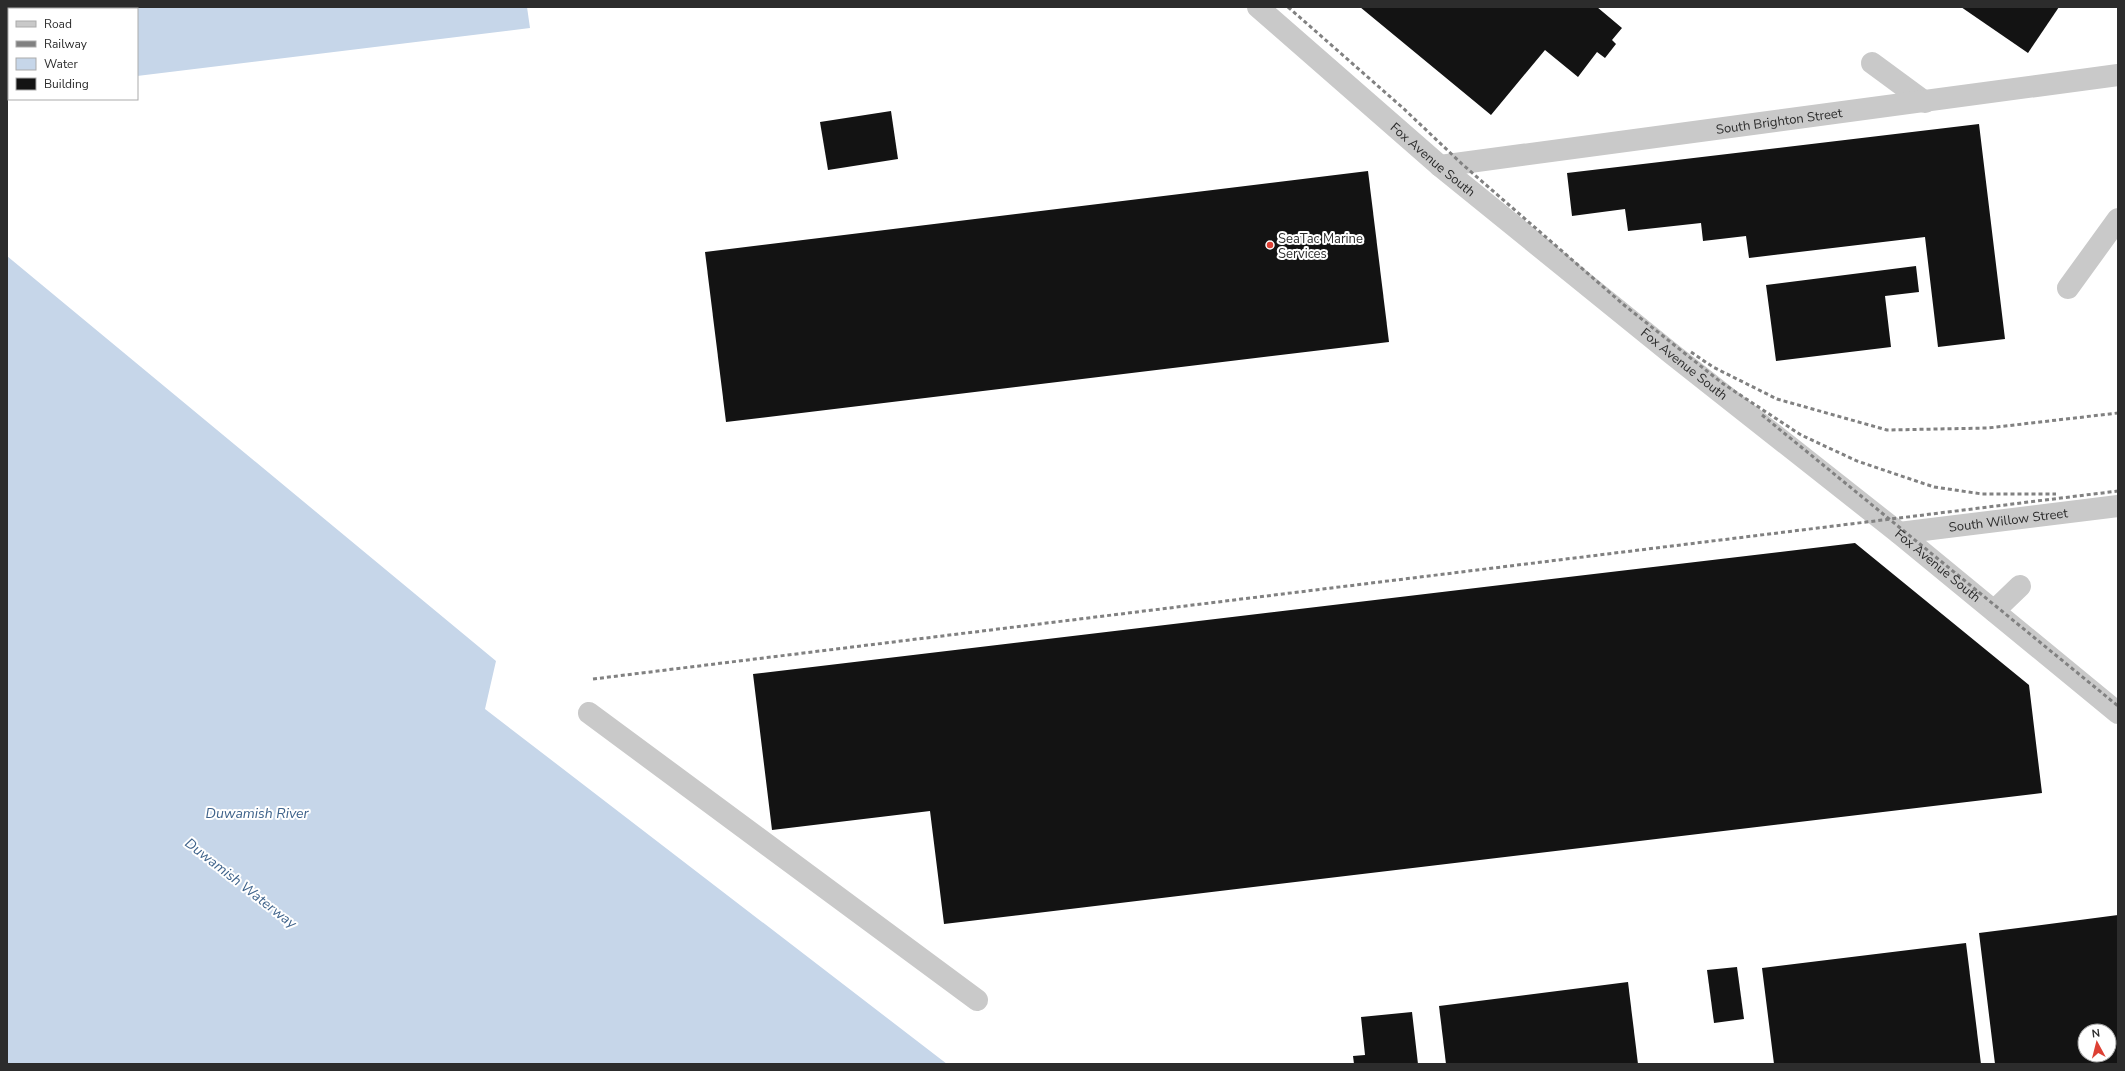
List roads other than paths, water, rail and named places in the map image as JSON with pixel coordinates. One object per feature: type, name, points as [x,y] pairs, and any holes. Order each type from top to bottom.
[{"type":"street","name":"Fox Avenue South","points":[[1258,7],[1440,166],[1672,354],[1899,533],[2118,713]]},
{"type":"street","points":[[1872,63],[1925,102]]},
{"type":"street","name":"South Brighton Street","points":[[1440,166],[2118,75]]},
{"type":"street","points":[[2068,288],[2118,220]]},
{"type":"street","name":"South Willow Street","points":[[1899,533],[2118,506]]},
{"type":"street","points":[[1994,610],[2020,586]]},
{"type":"street","points":[[588,713],[977,1000]]},
{"type":"water","points":[[7,7],[527,7],[530,28],[138,76],[138,8],[8,8],[7,92]]},
{"type":"water","name":"Duwamish River","points":[[7,256],[496,661],[485,709],[947,1064],[7,1064]]},
{"type":"railway","points":[[1288,7],[1403,108],[1462,164],[1624,305],[1722,383],[1801,435],[1857,461],[1934,487],[1982,494],[2056,494]]},
{"type":"railway","points":[[1691,352],[1713,367],[1777,399],[1887,430],[1988,428],[2118,413]]},
{"type":"railway","points":[[1762,415],[2118,706]]},
{"type":"railway","points":[[593,679],[2118,491]]},
{"type":"place","name":"SeaTac Marine Services","points":[[1270,245]]},
{"type":"water label","name":"Duwamish Waterway","points":[[241,883]]}]
